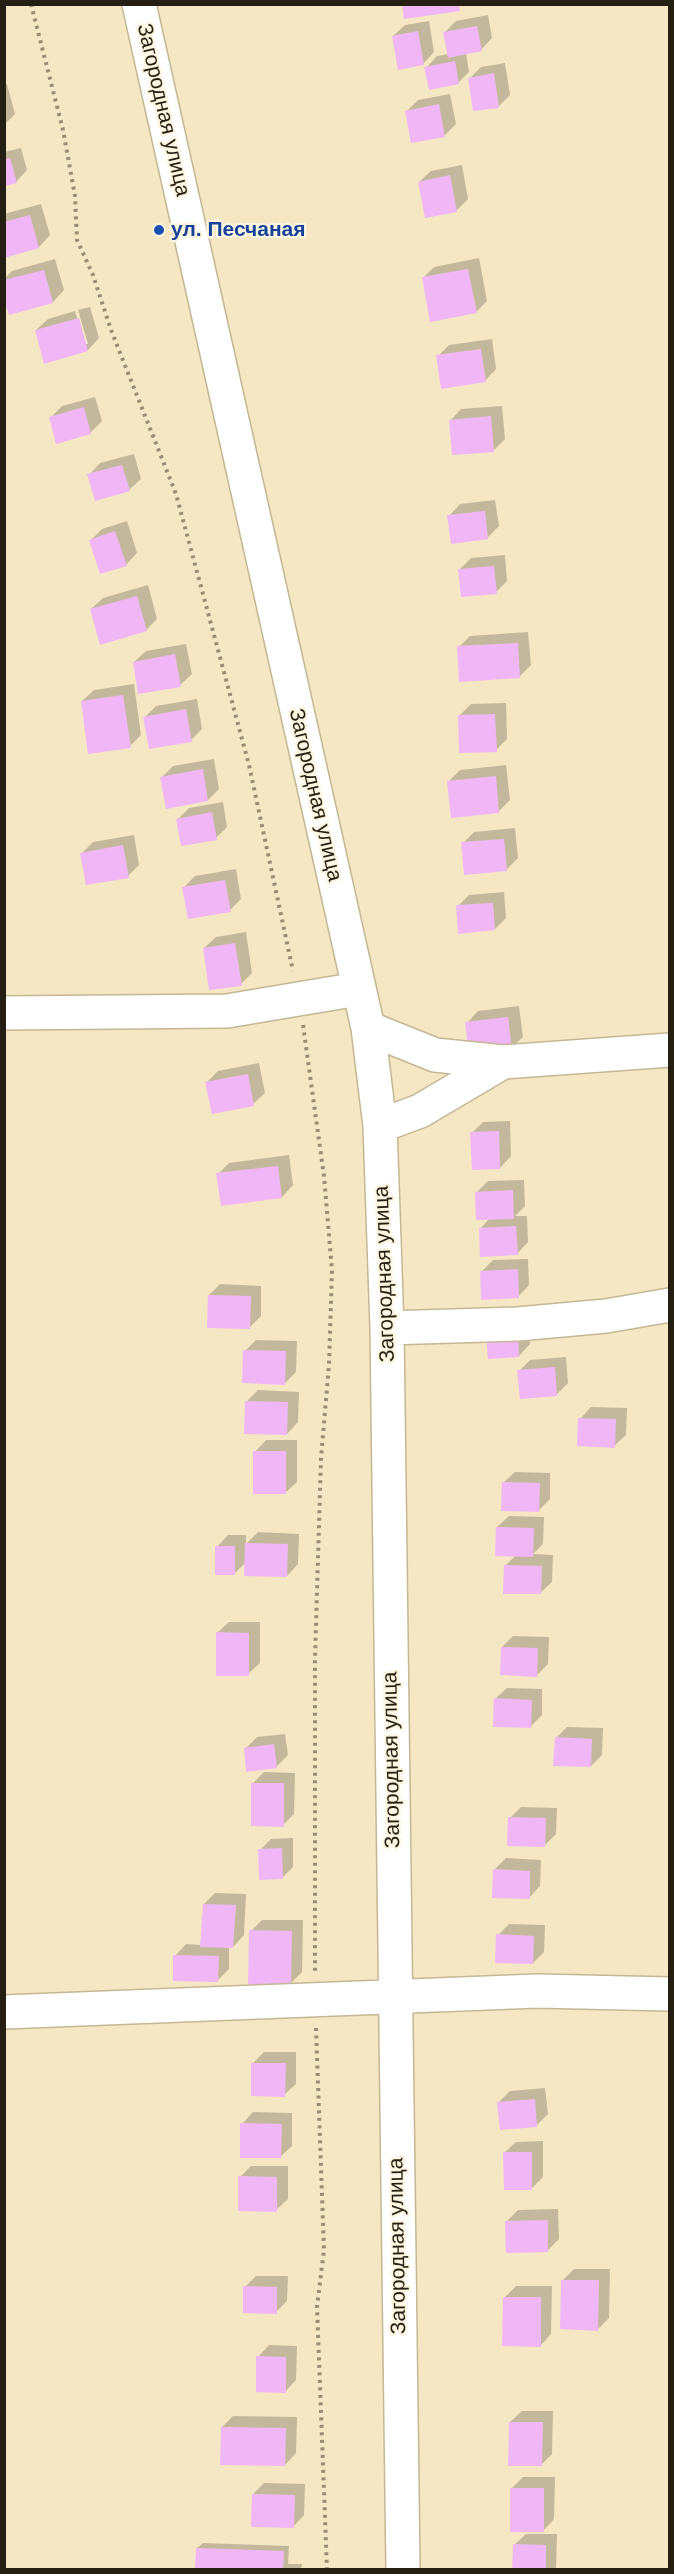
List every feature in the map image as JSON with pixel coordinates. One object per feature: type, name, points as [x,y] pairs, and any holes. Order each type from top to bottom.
[{"type":"street","name":"Загородная улица","points":[[139,4],[368,1028],[380,1126],[387,1328],[403,2570]]},
{"type":"street","points":[[4,1013],[227,1011],[358,989]]},
{"type":"street","points":[[368,1028],[435,1055],[503,1062],[669,1050]]},
{"type":"street","points":[[380,1126],[420,1111],[503,1062]]},
{"type":"street","points":[[387,1328],[518,1324],[606,1316],[669,1305]]},
{"type":"street","points":[[4,2012],[537,1992],[669,1994]]},
{"type":"path","points":[[31,4],[63,130],[75,196],[77,240],[93,275],[111,330],[176,494],[249,765],[299,999],[324,1176],[332,1270],[321,1458],[315,1659],[315,2000],[324,2250],[317,2307],[327,2570]]},
{"type":"building","points":[[402,4],[459,4],[460,11],[404,19]]},
{"type":"building","points":[[477,26],[482,51],[448,58],[443,32]]},
{"type":"building","points":[[418,31],[424,65],[398,70],[392,36]]},
{"type":"building","points":[[455,61],[459,84],[429,90],[424,67]]},
{"type":"building","points":[[494,73],[499,108],[473,111],[468,78]]},
{"type":"building","points":[[439,104],[445,137],[411,143],[405,111]]},
{"type":"building","points":[[10,158],[17,183],[4,186],[4,160]]},
{"type":"building","points":[[450,175],[457,212],[425,218],[418,182]]},
{"type":"building","points":[[30,215],[39,248],[4,258],[4,222]]},
{"type":"building","points":[[468,269],[477,313],[430,322],[422,277]]},
{"type":"building","points":[[44,270],[53,303],[9,315],[4,300],[4,280]]},
{"type":"building","points":[[79,318],[88,351],[44,364],[35,330]]},
{"type":"building","points":[[481,349],[486,382],[441,389],[436,355]]},
{"type":"building","points":[[84,407],[91,434],[56,444],[49,417]]},
{"type":"building","points":[[491,416],[494,452],[452,455],[449,420]]},
{"type":"building","points":[[122,465],[130,491],[95,501],[87,474]]},
{"type":"building","points":[[485,511],[488,539],[451,544],[447,515]]},
{"type":"building","points":[[115,531],[127,566],[100,574],[89,540]]},
{"type":"building","points":[[494,566],[497,594],[461,597],[458,569]]},
{"type":"building","points":[[137,596],[147,631],[100,645],[90,609]]},
{"type":"building","points":[[518,643],[520,678],[459,682],[457,646]]},
{"type":"building","points":[[175,654],[181,687],[138,694],[133,662]]},
{"type":"building","points":[[123,695],[131,748],[88,754],[81,701]]},
{"type":"building","points":[[186,709],[192,742],[149,749],[143,717]]},
{"type":"building","points":[[495,714],[497,752],[459,753],[458,715]]},
{"type":"building","points":[[203,769],[208,801],[166,809],[160,777]]},
{"type":"building","points":[[496,776],[499,813],[451,818],[447,781]]},
{"type":"building","points":[[212,812],[217,840],[181,846],[176,819]]},
{"type":"building","points":[[504,839],[507,871],[464,875],[461,842]]},
{"type":"building","points":[[123,845],[129,878],[86,885],[80,853]]},
{"type":"building","points":[[225,880],[231,912],[188,919],[182,887]]},
{"type":"building","points":[[493,903],[495,930],[458,934],[456,905]]},
{"type":"building","points":[[235,943],[242,986],[209,990],[203,948]]},
{"type":"building","points":[[508,1017],[512,1050],[469,1055],[465,1022]]},
{"type":"building","points":[[248,1074],[254,1106],[212,1114],[205,1082]]},
{"type":"building","points":[[499,1131],[500,1169],[472,1170],[470,1132]]},
{"type":"building","points":[[278,1166],[282,1198],[221,1206],[216,1173]]},
{"type":"building","points":[[513,1190],[514,1219],[476,1220],[475,1192]]},
{"type":"building","points":[[516,1226],[518,1255],[480,1257],[479,1228]]},
{"type":"building","points":[[518,1269],[519,1298],[481,1300],[480,1271]]},
{"type":"building","points":[[208,1295],[251,1296],[250,1329],[207,1328]]},
{"type":"building","points":[[518,1333],[519,1357],[488,1359],[486,1335]]},
{"type":"building","points":[[243,1350],[286,1351],[285,1385],[242,1383]]},
{"type":"building","points":[[555,1367],[557,1396],[520,1399],[517,1370]]},
{"type":"building","points":[[245,1401],[288,1402],[287,1435],[244,1434]]},
{"type":"building","points":[[578,1418],[616,1419],[615,1448],[577,1446]]},
{"type":"building","points":[[253,1451],[286,1451],[286,1494],[253,1494]]},
{"type":"building","points":[[502,1482],[540,1483],[539,1512],[501,1511]]},
{"type":"building","points":[[496,1527],[534,1528],[533,1557],[495,1556]]},
{"type":"building","points":[[245,1543],[288,1544],[287,1577],[244,1576]]},
{"type":"building","points":[[215,1546],[235,1546],[235,1575],[215,1575]]},
{"type":"building","points":[[504,1565],[542,1566],[541,1594],[503,1594]]},
{"type":"building","points":[[216,1632],[249,1633],[249,1676],[216,1676]]},
{"type":"building","points":[[501,1647],[538,1648],[537,1677],[500,1675]]},
{"type":"building","points":[[494,1698],[532,1700],[531,1728],[493,1727]]},
{"type":"building","points":[[555,1737],[592,1739],[591,1767],[553,1766]]},
{"type":"building","points":[[274,1744],[277,1768],[246,1772],[244,1748]]},
{"type":"building","points":[[251,1783],[284,1783],[284,1827],[251,1826]]},
{"type":"building","points":[[508,1817],[546,1818],[545,1847],[507,1846]]},
{"type":"building","points":[[282,1848],[283,1879],[259,1880],[258,1849]]},
{"type":"building","points":[[493,1869],[530,1871],[530,1899],[492,1898]]},
{"type":"building","points":[[203,1904],[236,1905],[233,1948],[200,1947]]},
{"type":"building","points":[[249,1930],[292,1931],[291,1985],[248,1985]]},
{"type":"building","points":[[496,1934],[534,1936],[533,1964],[495,1963]]},
{"type":"building","points":[[173,1955],[219,1956],[218,1982],[173,1981]]},
{"type":"building","points":[[251,2063],[286,2063],[285,2097],[251,2096]]},
{"type":"building","points":[[535,2099],[537,2127],[500,2130],[497,2102]]},
{"type":"building","points":[[240,2123],[282,2124],[281,2158],[240,2158]]},
{"type":"building","points":[[503,2152],[532,2152],[532,2190],[504,2190]]},
{"type":"building","points":[[238,2176],[277,2177],[277,2212],[238,2211]]},
{"type":"building","points":[[548,2220],[548,2252],[506,2253],[505,2221]]},
{"type":"building","points":[[561,2280],[599,2280],[598,2331],[560,2329]]},
{"type":"building","points":[[243,2286],[277,2287],[277,2314],[243,2313]]},
{"type":"building","points":[[503,2297],[541,2297],[541,2347],[502,2346]]},
{"type":"building","points":[[256,2356],[286,2357],[286,2393],[256,2392]]},
{"type":"building","points":[[509,2422],[543,2422],[542,2466],[508,2466]]},
{"type":"building","points":[[221,2427],[286,2428],[285,2466],[220,2465]]},
{"type":"building","points":[[510,2488],[544,2488],[544,2532],[510,2532]]},
{"type":"building","points":[[252,2494],[295,2495],[294,2528],[251,2527]]},
{"type":"building","points":[[513,2544],[546,2545],[546,2570],[512,2570]]},
{"type":"building","points":[[196,2548],[284,2551],[283,2570],[195,2570]]},
{"type":"place","name":"ул. Песчаная","points":[[159,230]]}]
